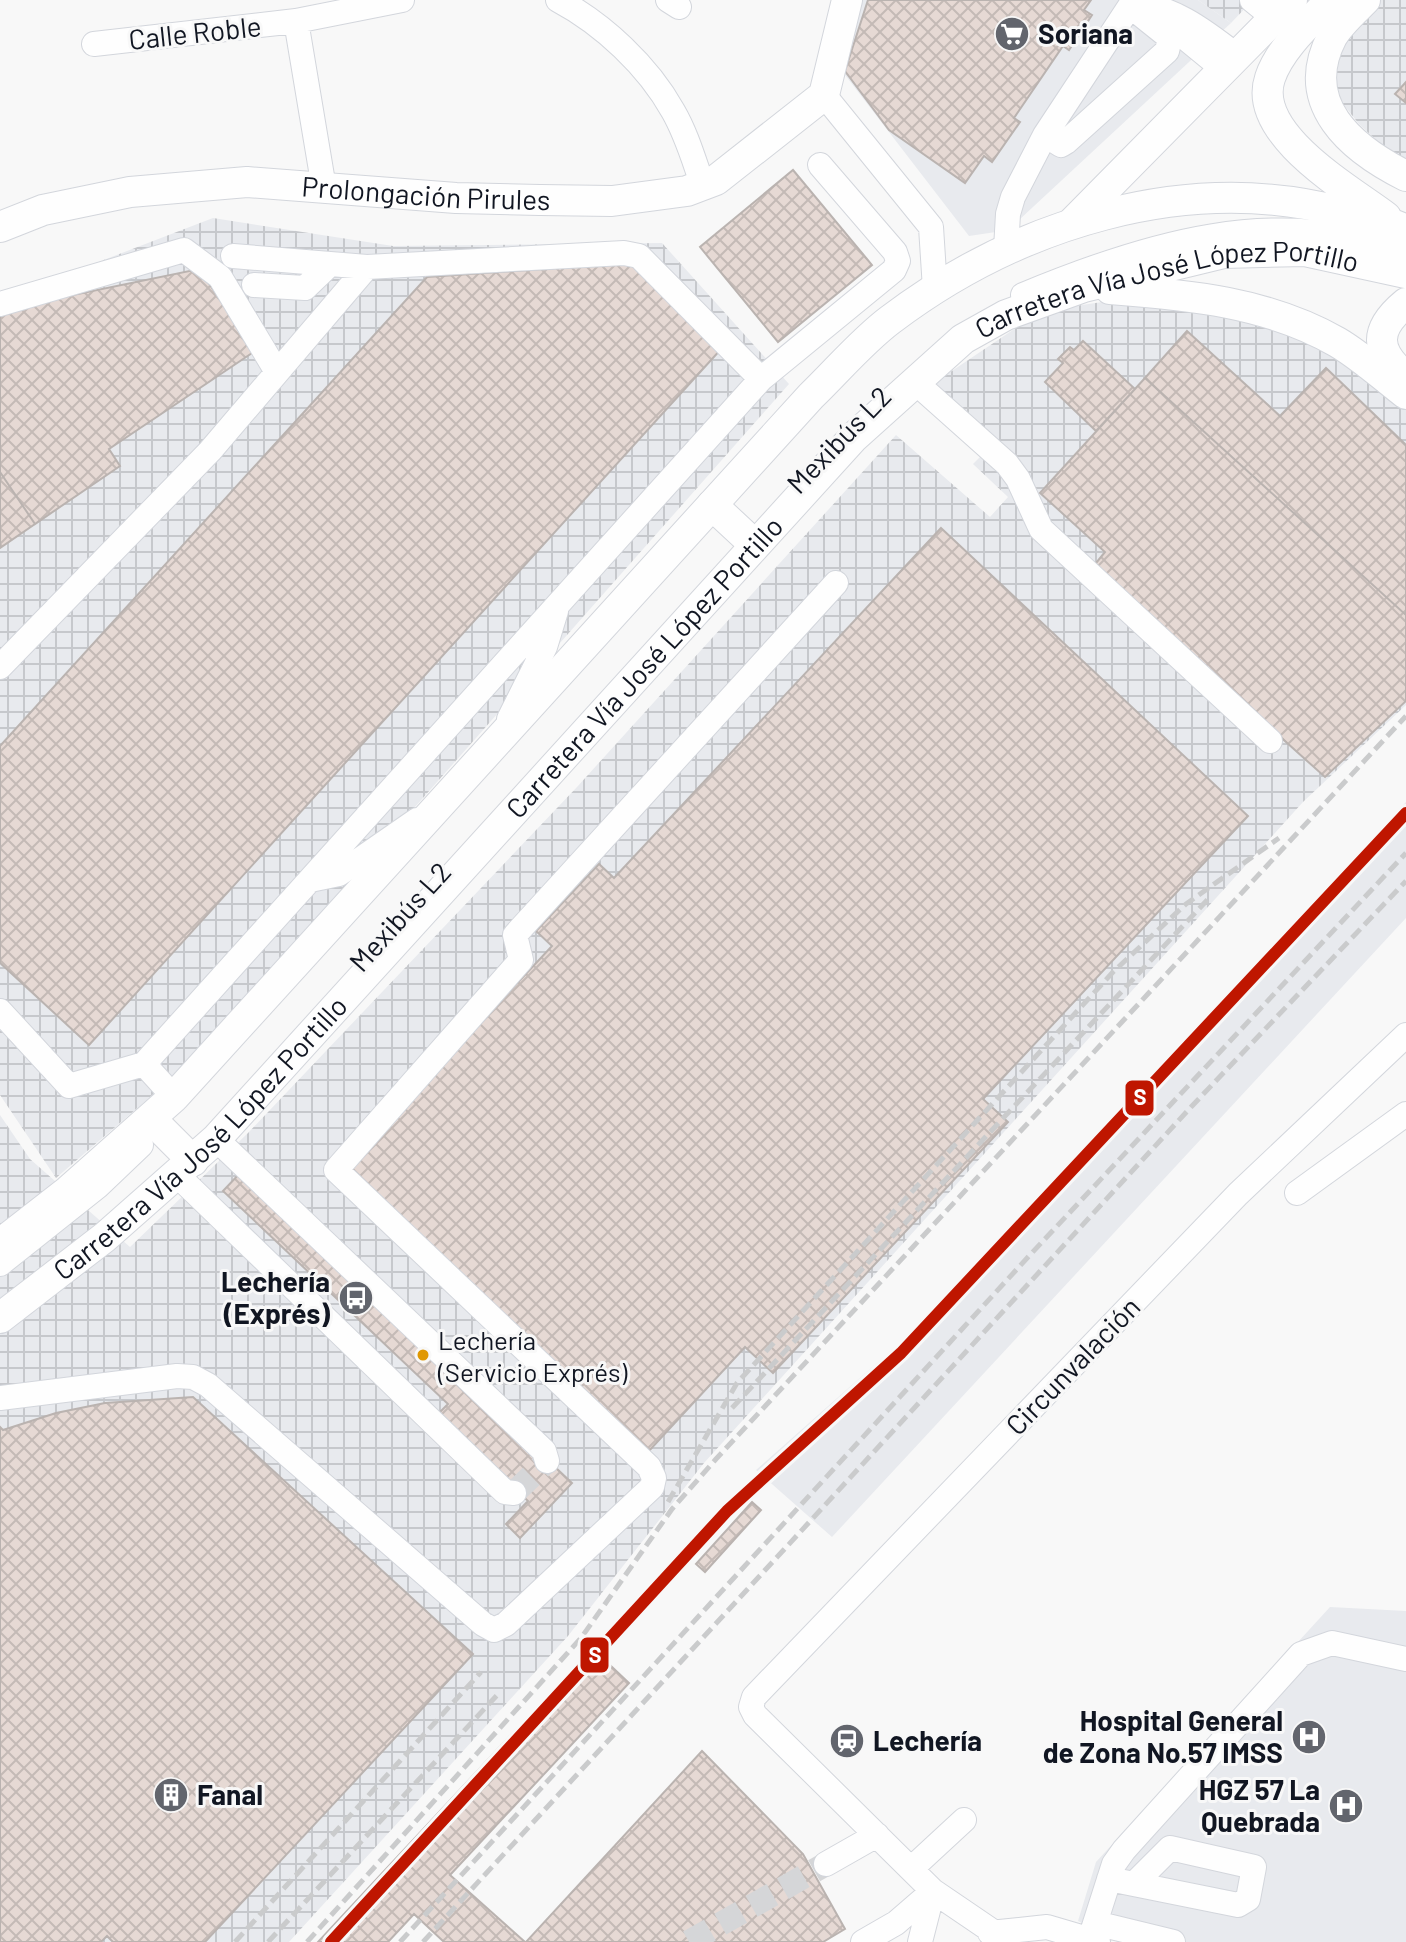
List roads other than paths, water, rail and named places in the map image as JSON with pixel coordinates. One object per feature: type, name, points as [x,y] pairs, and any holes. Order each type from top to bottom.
[{"type":"main road","points":[[824,95],[847,0]]},
{"type":"main road","points":[[1331,0],[1283,55],[1269,79],[1273,117],[1296,149],[1404,238]]},
{"type":"main road","points":[[1365,0],[1333,34],[1322,60],[1321,83],[1327,108],[1345,136],[1371,158],[1406,176]]},
{"type":"main road","points":[[1073,222],[1226,66],[1272,6]]},
{"type":"main road","name":"Prolongación Pirules","points":[[0,227],[43,210],[130,192],[247,182],[456,198],[612,201],[703,186],[824,95]]},
{"type":"main road","name":"Carretera Vía José López Portillo","points":[[0,1244],[156,1124],[174,1097],[436,809],[716,509],[811,396],[887,322],[935,289],[1006,249],[1073,222],[1150,205],[1229,196],[1300,201],[1404,238]]},
{"type":"main road","name":"Carretera Vía José López Portillo","points":[[0,1318],[105,1237],[185,1163],[216,1139],[751,541],[854,437],[963,339],[1006,315],[1084,287],[1224,253],[1305,251],[1406,273]]},
{"type":"main road","points":[[1084,287],[1199,296],[1269,313],[1304,325],[1340,344],[1406,394]]},
{"type":"main road","points":[[1406,303],[1391,315],[1383,330],[1381,347],[1390,364],[1406,377]]},
{"type":"main road","points":[[716,509],[751,541]]},
{"type":"main road","points":[[156,1124],[185,1163]]},
{"type":"street","name":"Calle Roble","points":[[94,44],[296,21],[402,0]]},
{"type":"street","points":[[558,0],[610,36],[646,75],[672,109],[703,186]]},
{"type":"street","points":[[1006,249],[1006,225],[1013,197],[1045,135],[1130,6],[1160,0],[1173,6],[1226,66]]},
{"type":"street","points":[[1130,6],[1168,44]]},
{"type":"street","points":[[296,21],[324,188]]},
{"type":"street","points":[[1045,135],[1061,145],[1066,142],[1181,31],[1226,66]]},
{"type":"street","points":[[824,95],[931,227],[935,289]]},
{"type":"street","points":[[0,1011],[69,1086],[144,1064],[761,379],[894,270],[898,261],[895,252],[820,165]]},
{"type":"street","name":"Mexibús L2","points":[[0,1264],[98,1186],[716,509],[894,330],[984,272],[1036,245],[1094,226],[1231,205],[1373,226],[1404,238]]},
{"type":"street","name":"Mexibús L2","points":[[0,1309],[185,1163],[918,359],[999,305],[1100,263],[1155,247],[1244,229],[1404,238]]},
{"type":"street","points":[[0,304],[184,250],[220,277],[277,372]]},
{"type":"street","points":[[233,256],[367,267],[624,253],[639,256],[761,379]]},
{"type":"street","points":[[254,285],[305,288],[329,265]]},
{"type":"street","points":[[0,667],[210,451],[367,267]]},
{"type":"street","points":[[915,382],[1007,464],[1018,479],[1041,529],[1270,741]]},
{"type":"street","points":[[0,1398],[177,1376],[193,1377],[208,1385],[483,1624],[494,1630],[506,1624],[652,1487],[654,1478],[649,1467],[336,1170],[521,960],[515,935],[836,583]]},
{"type":"street","points":[[499,740],[545,647],[558,604]]},
{"type":"street","points":[[310,880],[339,874],[436,809]]},
{"type":"street","name":"Circunvalación","points":[[877,1835],[755,1715],[751,1707],[754,1697],[1238,1194],[1406,1035]]},
{"type":"street","points":[[144,1064],[174,1097]]},
{"type":"street","points":[[1297,1193],[1406,1114]]},
{"type":"street","points":[[216,1139],[544,1451],[547,1461]]},
{"type":"street","points":[[185,1163],[505,1492],[514,1493]]},
{"type":"street","points":[[1094,1935],[1109,1879],[1124,1850],[1301,1654],[1332,1643],[1406,1659]]},
{"type":"street","points":[[911,1869],[964,1820]]},
{"type":"street","points":[[826,1864],[877,1835],[933,1891],[999,1937],[1047,1927],[1173,1942]]},
{"type":"street","points":[[1109,1879],[1134,1884]]},
{"type":"street","points":[[863,1942],[896,1923],[933,1891]]},
{"type":"street","points":[[920,1942],[933,1891]]},
{"type":"tunnel","points":[[514,1493],[547,1461]]},
{"type":"tunnel","points":[[689,1942],[826,1864]]},
{"type":"railway","points":[[307,1942],[581,1638],[672,1509],[716,1459],[1406,716]]},
{"type":"railway","points":[[668,1502],[737,1383],[1113,972],[1186,904],[1279,838]]},
{"type":"railway","points":[[400,1942],[1029,1256],[1406,853]]},
{"type":"railway","points":[[423,1942],[1192,1106],[1406,881]]},
{"type":"railway","points":[[732,1408],[1210,897]]},
{"type":"railway","points":[[235,1942],[481,1672]]},
{"type":"railway","points":[[268,1942],[500,1692]]},
{"type":"place","name":"Soriana","points":[[1012,34]]},
{"type":"place","name":"Lechería (Exprés)","points":[[356,1298]]},
{"type":"place","name":"Lechería (Servicio Exprés)","points":[[423,1355]]},
{"type":"place","name":"Hospital General de Zona No.57 IMSS","points":[[1309,1737]]},
{"type":"place","name":"Lechería","points":[[847,1741]]},
{"type":"place","name":"Fanal","points":[[171,1795]]},
{"type":"place","name":"HGZ 57 La Quebrada","points":[[1346,1806]]}]
